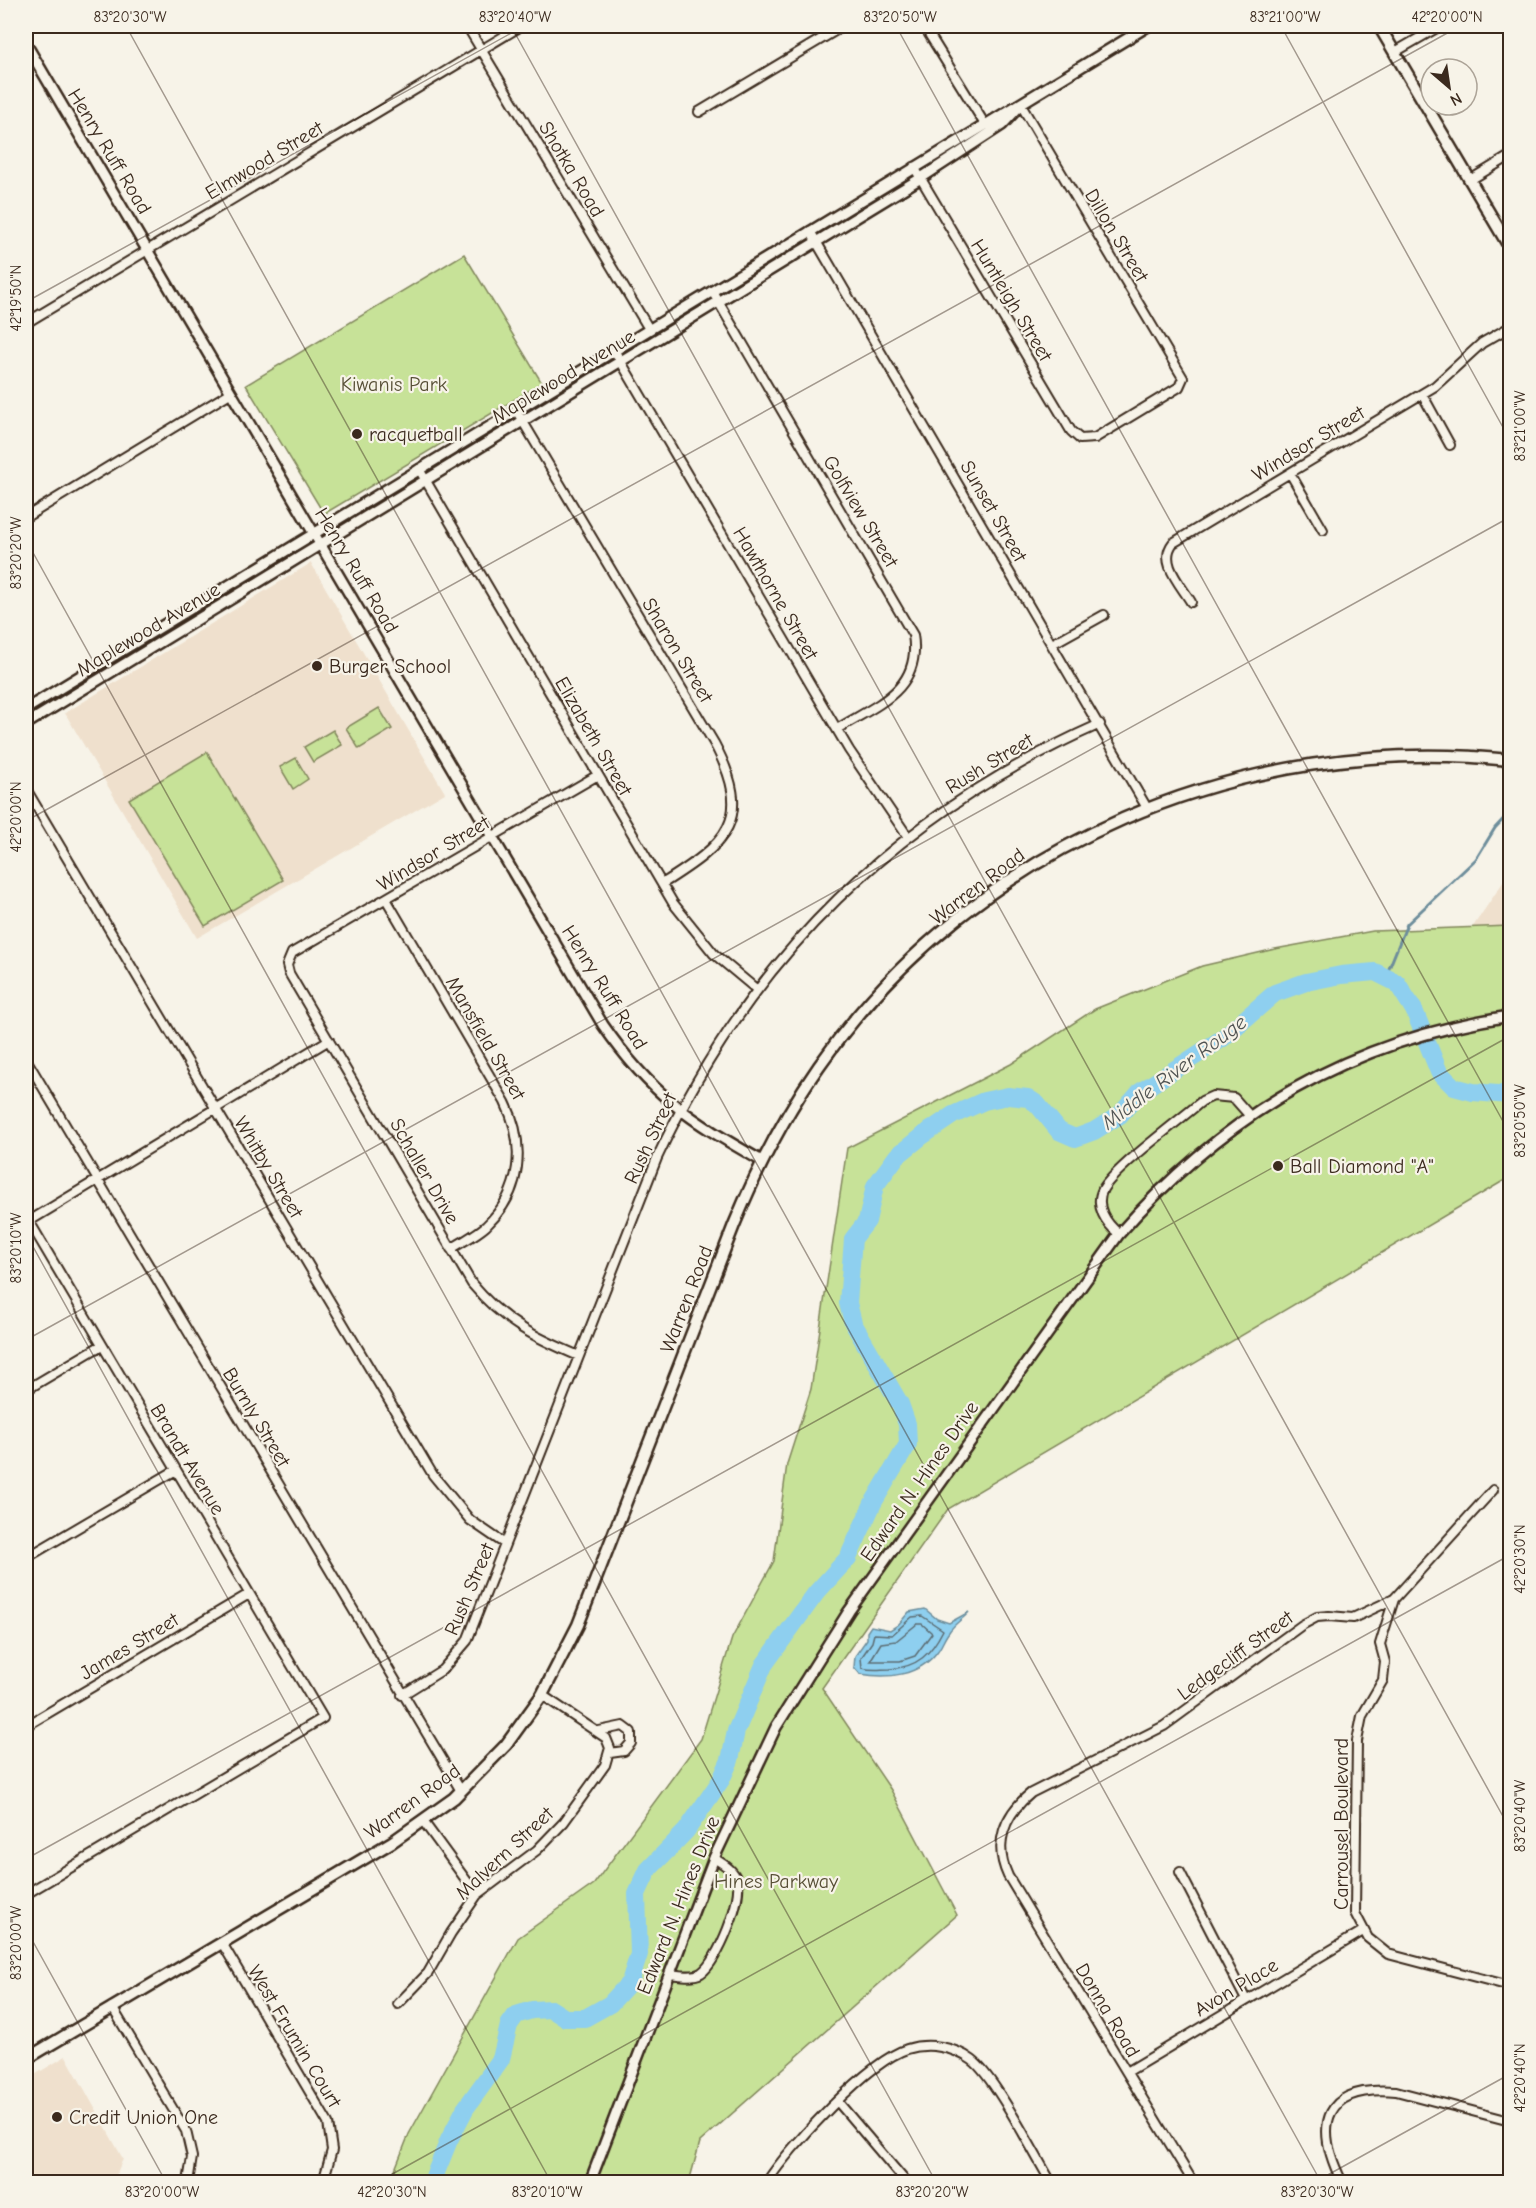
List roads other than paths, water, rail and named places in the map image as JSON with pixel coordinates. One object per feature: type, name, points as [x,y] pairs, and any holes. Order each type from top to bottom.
[{"type":"main road","points":[[1379,26],[1510,248]]},
{"type":"main road","name":"Warren Road","points":[[26,2059],[423,1821],[461,1791],[506,1745],[542,1695],[582,1617],[734,1225],[762,1161],[796,1100],[839,1040],[864,1009],[924,949],[981,901],[1040,862],[1089,834],[1148,808],[1239,778],[1331,760],[1399,755],[1510,760]]},
{"type":"street","name":"Shotka Road","points":[[467,26],[649,328]]},
{"type":"street","name":"Elmwood Street","points":[[26,323],[521,26]]},
{"type":"street","points":[[699,112],[843,26]]},
{"type":"street","points":[[924,26],[984,123]]},
{"type":"street","name":"Maplewood Avenue","points":[[26,709],[984,123],[1021,105],[1148,26]]},
{"type":"street","points":[[1395,52],[1440,26]]},
{"type":"street","name":"Henry Ruff Road","points":[[26,44],[230,393],[494,836],[603,1025],[638,1072],[679,1110],[762,1161]]},
{"type":"street","name":"Maplewood Avenue","points":[[26,724],[921,178],[1002,125],[1021,105]]},
{"type":"street","name":"Dillon Street","points":[[1021,105],[1182,381],[1179,387],[1089,440]]},
{"type":"street","points":[[1470,180],[1510,156]]},
{"type":"street","name":"Huntleigh Street","points":[[914,167],[1071,431],[1080,439],[1089,440]]},
{"type":"street","name":"Sunset Street","points":[[810,231],[1148,808]]},
{"type":"street","name":"Golfview Street","points":[[712,291],[913,635],[915,660],[903,685],[892,696],[837,729]]},
{"type":"street","name":"Windsor Street","points":[[1191,602],[1168,564],[1168,549],[1173,543],[1422,394],[1441,381],[1482,344],[1510,327]]},
{"type":"street","name":"Hawthorne Street","points":[[614,350],[837,729],[883,803],[908,837]]},
{"type":"street","points":[[26,517],[230,393]]},
{"type":"street","points":[[1422,394],[1450,445]]},
{"type":"street","name":"Sharon Street","points":[[516,410],[714,743],[730,777],[732,810],[721,839],[699,861],[662,884]]},
{"type":"street","name":"Elizabeth Street","points":[[419,469],[662,884],[702,942],[726,967],[756,989]]},
{"type":"street","points":[[1290,473],[1323,530]]},
{"type":"street","points":[[249,573],[256,584]]},
{"type":"street","points":[[1052,644],[1104,615]]},
{"type":"street","name":"Rush Street","points":[[402,1695],[441,1670],[462,1649],[471,1632],[645,1186],[679,1110],[704,1067],[756,989],[832,904],[908,837],[1003,772],[1100,724]]},
{"type":"street","name":"Windsor Street","points":[[287,961],[292,953],[598,775]]},
{"type":"street","name":"Whitby Street","points":[[26,789],[433,1475],[470,1520],[505,1544]]},
{"type":"street","name":"Mansfield Street","points":[[386,899],[505,1102],[516,1132],[518,1167],[507,1199],[486,1226],[451,1249]]},
{"type":"street","name":"Schaller Drive","points":[[287,961],[289,973],[472,1284],[503,1316],[533,1336],[579,1356]]},
{"type":"street","name":"Edward N. Hines Drive","points":[[590,2182],[714,1858],[752,1773],[799,1687],[875,1574],[1119,1233],[1190,1161],[1249,1115],[1328,1070],[1405,1039],[1445,1027],[1510,1016]]},
{"type":"street","points":[[26,1220],[329,1040]]},
{"type":"street","name":"Burnly Street","points":[[26,1059],[461,1791]]},
{"type":"street","points":[[1119,1233],[1106,1221],[1100,1205],[1103,1189],[1127,1164],[1202,1101],[1213,1096],[1234,1098],[1249,1115]]},
{"type":"street","name":"Brandt Avenue","points":[[26,1220],[323,1718],[26,1894]]},
{"type":"street","points":[[26,1390],[102,1345]]},
{"type":"street","points":[[26,1558],[176,1470]]},
{"type":"street","name":"Ledgecliff Street","points":[[1001,1852],[1002,1834],[1008,1819],[1031,1793],[1164,1726],[1311,1620],[1329,1616],[1353,1618],[1394,1599],[1493,1490]]},
{"type":"street","name":"James Street","points":[[26,1726],[249,1594]]},
{"type":"street","name":"Carrousel Boulevard","points":[[1394,1599],[1380,1644],[1385,1662],[1383,1680],[1362,1716],[1357,1741],[1354,1903],[1363,1931],[1376,1946],[1399,1958],[1510,1986]]},
{"type":"street","points":[[542,1695],[599,1731],[606,1738],[610,1754]]},
{"type":"street","name":"Malvern Street","points":[[398,2004],[428,1974],[477,1895],[553,1835],[605,1765],[610,1754],[624,1751],[631,1743],[631,1732],[623,1726],[599,1731]]},
{"type":"street","points":[[423,1821],[477,1895]]},
{"type":"street","name":"Donna Road","points":[[1001,1852],[1004,1868],[1014,1887],[1193,2182]]},
{"type":"street","points":[[670,1974],[687,1976],[701,1973],[710,1964],[727,1930],[739,1894],[738,1881],[731,1869],[714,1858]]},
{"type":"street","points":[[1180,1872],[1246,2000]]},
{"type":"street","name":"Avon Place","points":[[1127,2072],[1363,1931]]},
{"type":"street","name":"West Frumin Court","points":[[222,1942],[328,2123],[332,2150],[323,2182]]},
{"type":"street","points":[[112,2007],[186,2131],[192,2157],[188,2182]]},
{"type":"street","points":[[767,2182],[796,2142],[838,2102],[898,2052],[918,2046],[943,2047],[961,2054],[978,2066],[1051,2182]]},
{"type":"street","points":[[1342,2182],[1329,2150],[1327,2129],[1331,2113],[1343,2098],[1380,2090],[1396,2091],[1510,2121]]},
{"type":"street","points":[[838,2102],[906,2182]]},
{"type":"water","points":[[925,1609],[937,1619],[949,1623],[969,1612],[951,1629],[930,1660],[921,1666],[892,1676],[860,1674],[854,1667],[855,1656],[867,1639],[867,1632],[871,1626],[890,1630],[898,1625],[909,1612]]},
{"type":"waterway","points":[[1386,976],[1407,924],[1476,859],[1495,828],[1510,812]]},
{"type":"waterway","name":"Middle River Rouge","points":[[432,2182],[449,2140],[465,2109],[501,2059],[509,2025],[516,2015],[532,2010],[551,2009],[565,2018],[585,2018],[610,2004],[630,1982],[639,1954],[637,1894],[648,1870],[686,1831],[721,1780],[730,1760],[736,1731],[764,1665],[816,1593],[848,1558],[873,1503],[908,1444],[907,1424],[900,1404],[853,1323],[848,1303],[853,1239],[867,1221],[875,1186],[897,1156],[953,1115],[984,1101],[1008,1096],[1028,1098],[1037,1104],[1059,1131],[1075,1138],[1094,1131],[1120,1115],[1140,1092],[1223,1038],[1275,993],[1306,982],[1341,975],[1375,972],[1397,983],[1414,1010],[1439,1072],[1454,1087],[1473,1092],[1510,1095]]},
{"type":"place","name":"racquetball","points":[[357,434]]},
{"type":"place","name":"Burger School","points":[[317,666]]},
{"type":"place","name":"Ball Diamond \"A\"","points":[[1278,1166]]},
{"type":"place","name":"Credit Union One","points":[[57,2117]]},
{"type":"park label","name":"Kiwanis Park","points":[[394,384]]},
{"type":"park label","name":"Hines Parkway","points":[[776,1881]]}]
